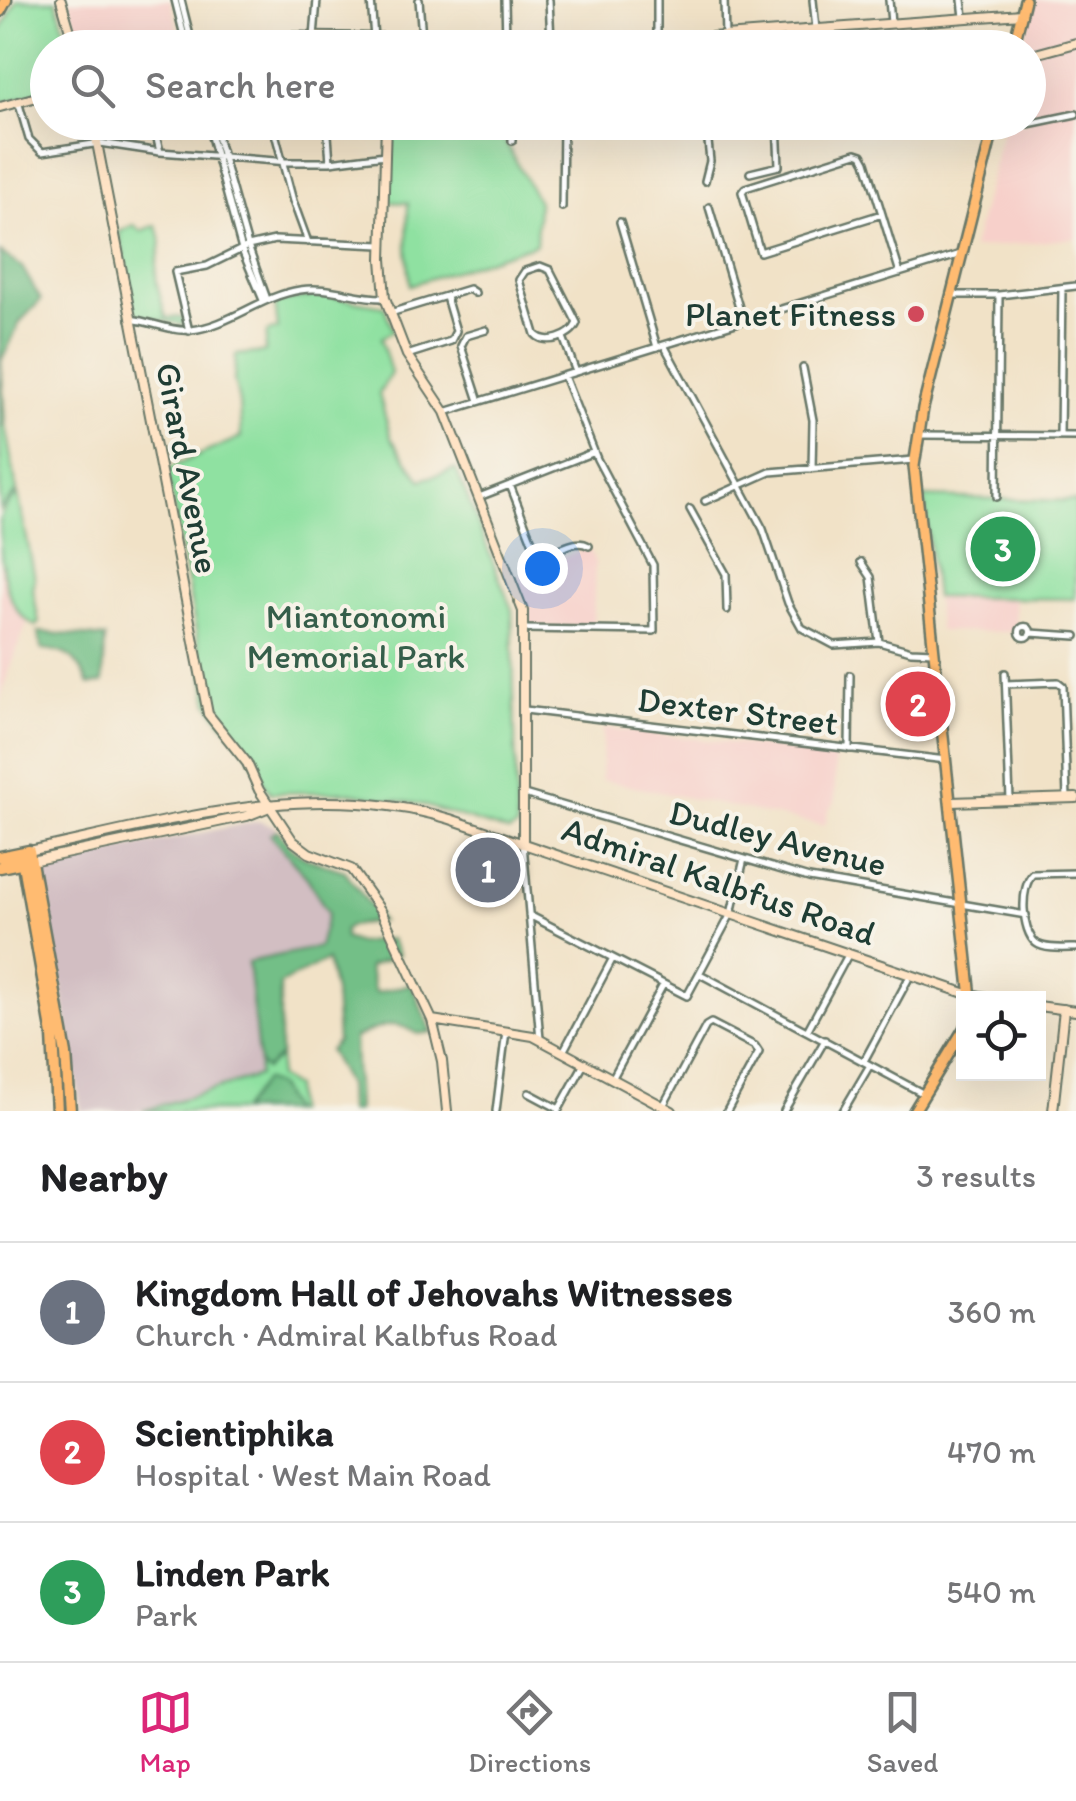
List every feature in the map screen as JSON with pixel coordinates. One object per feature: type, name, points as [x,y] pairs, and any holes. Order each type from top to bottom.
[{"type":"highway","points":[[0,11],[6,0]]},
{"type":"highway","name":"Admiral Kalbfus Road","points":[[0,857],[26,857]]},
{"type":"highway","points":[[26,857],[54,1047],[57,1111]]},
{"type":"highway","points":[[26,857],[66,1054],[70,1111]]},
{"type":"highway","name":"Admiral Kalbfus Road","points":[[0,867],[26,857]]},
{"type":"main road","points":[[1018,30],[1028,0]]},
{"type":"main road","points":[[970,991],[914,460],[990,140]]},
{"type":"main road","points":[[914,1111],[956,1042]]},
{"type":"street","points":[[61,0],[69,30]]},
{"type":"street","points":[[178,0],[186,30]]},
{"type":"street","points":[[316,0],[317,30]]},
{"type":"street","points":[[372,0],[374,30]]},
{"type":"street","points":[[419,0],[421,30]]},
{"type":"street","points":[[506,0],[509,30]]},
{"type":"street","points":[[549,0],[550,30]]},
{"type":"street","points":[[657,0],[657,30]]},
{"type":"street","points":[[724,0],[725,30]]},
{"type":"street","points":[[813,0],[816,29]]},
{"type":"street","points":[[889,0],[892,23]]},
{"type":"street","points":[[962,0],[964,17]]},
{"type":"street","points":[[801,30],[1022,14]]},
{"type":"street","points":[[1046,51],[1076,43]]},
{"type":"street","points":[[0,107],[30,99]]},
{"type":"street","points":[[18,102],[29,139],[37,150],[46,152],[97,143],[282,162],[386,156]]},
{"type":"street","points":[[1046,120],[1076,114]]},
{"type":"street","name":"Girard Avenue","points":[[96,140],[205,706],[217,728],[246,763],[286,833],[301,848],[344,864],[365,885],[399,945],[432,1020],[442,1061],[447,1111]]},
{"type":"street","points":[[157,140],[160,152]]},
{"type":"street","points":[[215,140],[245,248],[265,300]]},
{"type":"street","points":[[276,140],[308,242]]},
{"type":"street","points":[[328,140],[330,162]]},
{"type":"street","points":[[386,140],[382,259],[385,298],[406,355],[445,412],[515,588],[524,629],[523,844],[540,1040]]},
{"type":"street","points":[[562,207],[563,140]]},
{"type":"street","points":[[705,180],[710,161],[708,140]]},
{"type":"street","points":[[750,173],[779,166],[778,140]]},
{"type":"street","points":[[882,214],[760,252],[742,194],[744,188],[862,154],[882,214],[900,273]]},
{"type":"street","points":[[709,207],[742,321]]},
{"type":"street","points":[[620,222],[661,346],[767,536],[788,604],[802,628],[834,645],[880,642],[911,651],[933,652]]},
{"type":"street","points":[[190,330],[175,272],[207,266],[245,248],[275,240],[384,245]]},
{"type":"street","points":[[445,412],[961,254]]},
{"type":"street","points":[[540,266],[550,270],[577,323],[574,330],[563,336],[546,340],[536,336],[519,280],[525,271],[540,266]]},
{"type":"street","points":[[951,294],[1000,295],[1076,286]]},
{"type":"street","points":[[1060,436],[1062,288]]},
{"type":"street","points":[[130,319],[190,330],[265,300],[310,289],[385,298]]},
{"type":"street","points":[[390,313],[469,289],[475,293]]},
{"type":"street","points":[[997,497],[1000,295]]},
{"type":"street","points":[[446,296],[456,331],[451,341]]},
{"type":"street","points":[[456,331],[466,336],[486,330]]},
{"type":"street","points":[[466,336],[461,346],[479,401]]},
{"type":"street","points":[[563,336],[576,372]]},
{"type":"street","points":[[406,355],[451,341],[461,346]]},
{"type":"street","points":[[803,368],[812,408],[812,469]]},
{"type":"street","points":[[524,629],[654,632],[653,566],[594,452],[564,376]]},
{"type":"street","points":[[917,435],[1076,436]]},
{"type":"street","points":[[479,497],[594,452]]},
{"type":"street","points":[[706,502],[770,472],[914,460]]},
{"type":"street","points":[[510,485],[538,554],[546,555],[577,542],[589,546]]},
{"type":"street","points":[[691,512],[726,574],[726,610]]},
{"type":"street","points":[[860,562],[871,577],[880,642]]},
{"type":"street","points":[[1031,633],[1076,636]]},
{"type":"street","points":[[1006,673],[1010,800]]},
{"type":"street","points":[[849,749],[850,675]]},
{"type":"street","points":[[951,802],[1072,798],[1062,686],[1058,682],[1006,684]]},
{"type":"street","name":"Dexter Street","points":[[525,710],[946,760]]},
{"type":"street","name":"Dudley Avenue","points":[[522,793],[810,878],[1026,916]]},
{"type":"street","name":"Admiral Kalbfus Road","points":[[26,857],[247,816],[271,806],[320,801],[388,804],[434,814],[956,992]]},
{"type":"street","points":[[529,915],[687,996],[730,914],[744,859]]},
{"type":"street","points":[[1076,873],[1036,873],[1029,876],[1024,892],[1031,936],[1039,946],[1076,948]]},
{"type":"street","points":[[807,1031],[849,954]]},
{"type":"street","points":[[563,1052],[613,958]]},
{"type":"street","points":[[700,974],[924,1094]]},
{"type":"street","points":[[842,1111],[910,975]]},
{"type":"street","points":[[612,1079],[663,984]]},
{"type":"street","points":[[1046,1007],[1076,1011]]},
{"type":"street","points":[[1053,1111],[1064,1010]]},
{"type":"street","points":[[432,1020],[540,1040],[668,1108],[708,1024],[716,1024],[758,1048],[758,1056],[727,1111]]},
{"type":"street","points":[[496,1111],[506,1031]]},
{"type":"street","points":[[784,1111],[824,1040]]},
{"type":"street","points":[[529,1093],[559,1110],[584,1064]]},
{"type":"shaded area","points":[[69,0],[170,0],[178,30],[78,30]]},
{"type":"shaded area","points":[[1034,0],[1076,0],[1076,238],[972,249],[1000,140],[1046,140],[1046,30],[1026,30]]},
{"type":"shaded area","points":[[586,548],[595,562],[593,627],[530,626],[517,577]]},
{"type":"shaded area","points":[[0,563],[30,616],[0,703]]},
{"type":"shaded area","points":[[935,597],[1014,598],[1016,632],[939,631]]},
{"type":"shaded area","points":[[603,728],[835,755],[835,802],[825,826],[601,780]]},
{"type":"shaded area","points":[[258,821],[274,826],[277,830],[271,835],[308,879],[328,912],[319,947],[248,963],[259,1076],[143,1111],[81,1111],[42,866]]},
{"type":"green space","points":[[17,0],[56,0],[65,30],[30,30],[30,95],[0,104],[0,33]]},
{"type":"green space","points":[[390,140],[504,140],[538,202],[536,244],[410,285],[408,203],[389,202]]},
{"type":"green space","points":[[134,225],[141,231],[156,225],[161,246],[156,275],[161,302],[166,318],[183,317],[184,325],[135,315],[119,232]]},
{"type":"green space","points":[[0,252],[22,267],[41,300],[20,322],[1,361],[5,425],[0,425]]},
{"type":"green space","name":"Miantonomi Memorial Park","points":[[321,295],[384,306],[393,331],[381,338],[391,373],[379,394],[391,438],[421,480],[456,469],[512,610],[517,828],[509,832],[419,804],[345,792],[271,793],[250,756],[209,703],[167,469],[241,437],[234,380],[236,355],[265,352],[267,332],[278,329],[275,302]]},
{"type":"green space","points":[[0,425],[5,425],[17,491],[0,510]]},
{"type":"green space","points":[[18,494],[35,579],[39,623],[36,626],[16,607],[2,564],[0,519]]},
{"type":"green space","points":[[924,497],[1076,501],[1075,599],[935,597]]},
{"type":"green space","points":[[38,632],[105,638],[103,683],[89,685],[72,658],[42,649]]},
{"type":"green space","points":[[277,830],[291,848],[308,859],[345,871],[381,921],[350,926],[344,930],[344,938],[358,943],[390,939],[398,955],[368,967],[375,993],[411,984],[432,1032],[418,1034],[393,1025],[354,1038],[357,1111],[348,1111],[347,1085],[329,1051],[337,1041],[334,992],[327,960],[280,984],[280,1056],[265,1069],[259,1064],[248,962],[319,947],[328,913],[308,879],[270,834]]},
{"type":"green space","points":[[280,1056],[278,1077],[294,1087],[295,1111],[291,1111],[278,1087],[264,1080],[241,1111],[143,1111],[258,1076],[259,1064],[266,1069]]},
{"type":"green space","points":[[264,1080],[278,1087],[291,1111],[241,1111]]},
{"type":"place","name":"Planet Fitness","points":[[916,314]]},
{"type":"place","name":"Linden Park","points":[[1003,549]]},
{"type":"place","name":"Scientiphika","points":[[918,704]]},
{"type":"place","name":"Kingdom Hall of Jehovahs Witnesses","points":[[488,870]]}]
